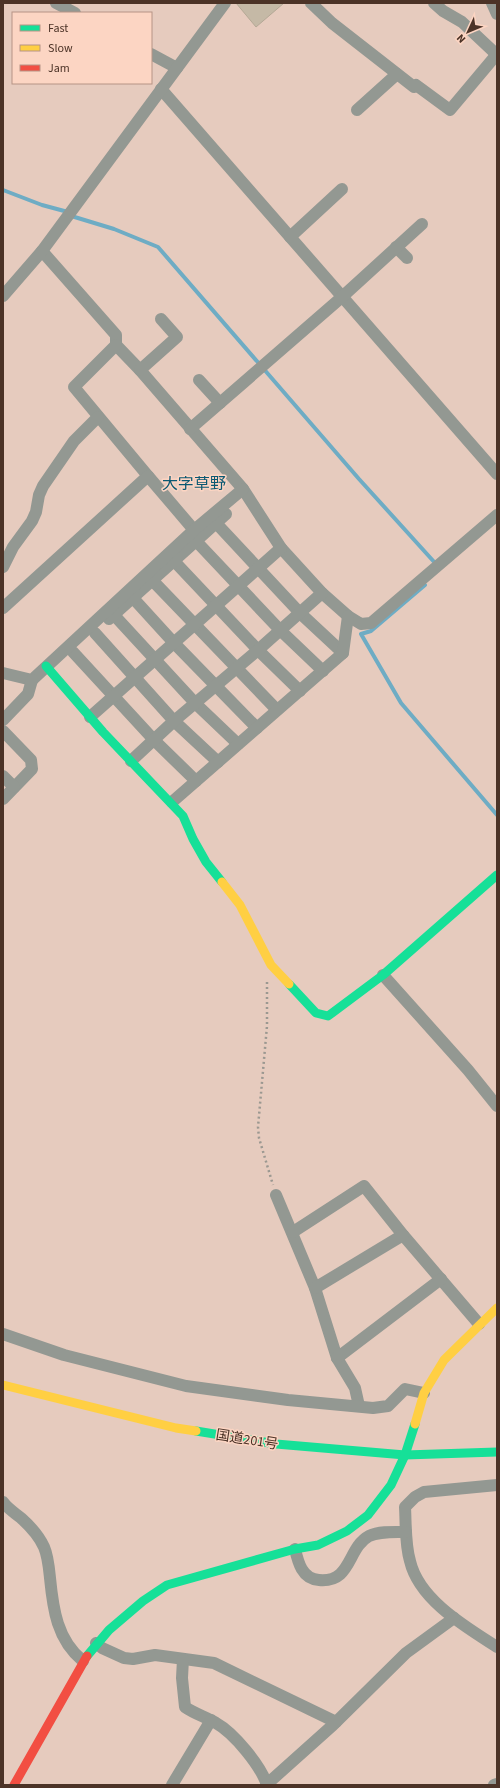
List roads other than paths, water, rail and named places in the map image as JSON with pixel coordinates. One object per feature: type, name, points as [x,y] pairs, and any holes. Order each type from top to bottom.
[{"type":"main road","points":[[51,666],[90,717],[172,802],[183,816],[193,839],[206,862],[240,905],[271,965],[316,1013],[328,1016],[343,1006],[383,975],[497,875]]},
{"type":"main road","points":[[14,1785],[83,1661],[96,1643],[143,1601],[167,1586],[295,1549],[318,1545],[347,1531],[368,1515],[391,1485],[405,1455],[424,1393],[444,1360],[497,1308]]},
{"type":"main road","name":"国道201号","points":[[3,1385],[176,1428],[276,1444],[405,1455],[429,1453],[497,1452]]},
{"type":"street","points":[[56,3],[73,12]]},
{"type":"street","points":[[3,296],[42,251],[225,3]]},
{"type":"street","points":[[311,3],[332,23],[397,74],[414,87],[416,85],[450,110],[497,55],[462,22],[443,11],[434,3]]},
{"type":"street","points":[[492,3],[497,14]]},
{"type":"street","points":[[152,55],[177,68]]},
{"type":"street","points":[[357,110],[397,74]]},
{"type":"street","points":[[161,90],[497,474]]},
{"type":"street","points":[[290,237],[342,189]]},
{"type":"street","points":[[190,429],[342,297],[422,224]]},
{"type":"street","points":[[396,247],[407,258]]},
{"type":"street","points":[[42,251],[116,335],[116,345],[140,370],[243,490],[281,548],[322,592],[348,616],[361,624],[370,623],[497,515]]},
{"type":"street","points":[[140,370],[177,337],[161,319]]},
{"type":"street","points":[[116,345],[74,387],[148,476],[195,536],[238,586],[280,630],[323,671]]},
{"type":"street","points":[[199,380],[220,403]]},
{"type":"street","points":[[3,567],[13,547],[32,521],[43,486],[74,441],[98,417]]},
{"type":"street","points":[[3,608],[148,476]]},
{"type":"street","points":[[51,666],[195,536],[243,490]]},
{"type":"street","points":[[3,720],[28,694],[32,680],[73,652],[174,560],[195,536],[216,523],[232,508]]},
{"type":"street","points":[[216,523],[257,569],[342,653]]},
{"type":"street","points":[[90,717],[281,548]]},
{"type":"street","points":[[174,560],[258,650],[300,691]]},
{"type":"street","points":[[152,580],[277,710]]},
{"type":"street","points":[[131,761],[174,721],[196,704],[258,650],[322,592]]},
{"type":"street","points":[[133,598],[174,643],[257,728]]},
{"type":"street","points":[[114,615],[196,704],[238,744]]},
{"type":"street","points":[[172,802],[342,653],[348,616]]},
{"type":"street","points":[[95,633],[174,721],[218,762]]},
{"type":"street","points":[[73,652],[113,697],[196,781]]},
{"type":"street","points":[[3,673],[32,680]]},
{"type":"street","points":[[3,731],[31,760],[32,769],[3,799]]},
{"type":"street","points":[[3,776],[14,787]]},
{"type":"street","points":[[383,975],[468,1070],[497,1106]]},
{"type":"street","points":[[293,1232],[364,1186],[403,1235],[479,1324]]},
{"type":"street","points":[[276,1195],[293,1232],[315,1288],[337,1358],[355,1388],[359,1406]]},
{"type":"street","points":[[315,1288],[403,1235]]},
{"type":"street","points":[[337,1358],[441,1279]]},
{"type":"street","points":[[3,1334],[64,1355],[186,1386],[288,1400],[372,1408],[388,1406],[405,1389],[424,1393]]},
{"type":"street","points":[[497,1485],[424,1492],[410,1501],[405,1507],[406,1532],[410,1562],[425,1591],[454,1618],[497,1648]]},
{"type":"street","points":[[3,1502],[37,1535],[45,1548],[49,1566],[53,1608],[58,1625],[65,1642],[74,1654],[83,1661]]},
{"type":"street","points":[[295,1549],[299,1567],[305,1573],[313,1580],[327,1581],[340,1575],[350,1563],[358,1546],[368,1537],[377,1533],[406,1532]]},
{"type":"street","points":[[183,1659],[182,1678],[185,1707],[217,1723],[259,1767],[266,1785],[336,1722],[406,1654],[454,1618]]},
{"type":"street","points":[[96,1643],[102,1648],[124,1658],[133,1659],[155,1654],[222,1666],[336,1722]]},
{"type":"street","points":[[172,1785],[211,1720]]},
{"type":"waterway","points":[[3,190],[42,205],[68,212],[68,215],[114,229],[158,247],[359,479],[436,564]]},
{"type":"waterway","points":[[425,585],[371,631],[361,634],[401,703],[497,815]]},
{"type":"district","name":"大字草野","points":[[194,483]]}]
